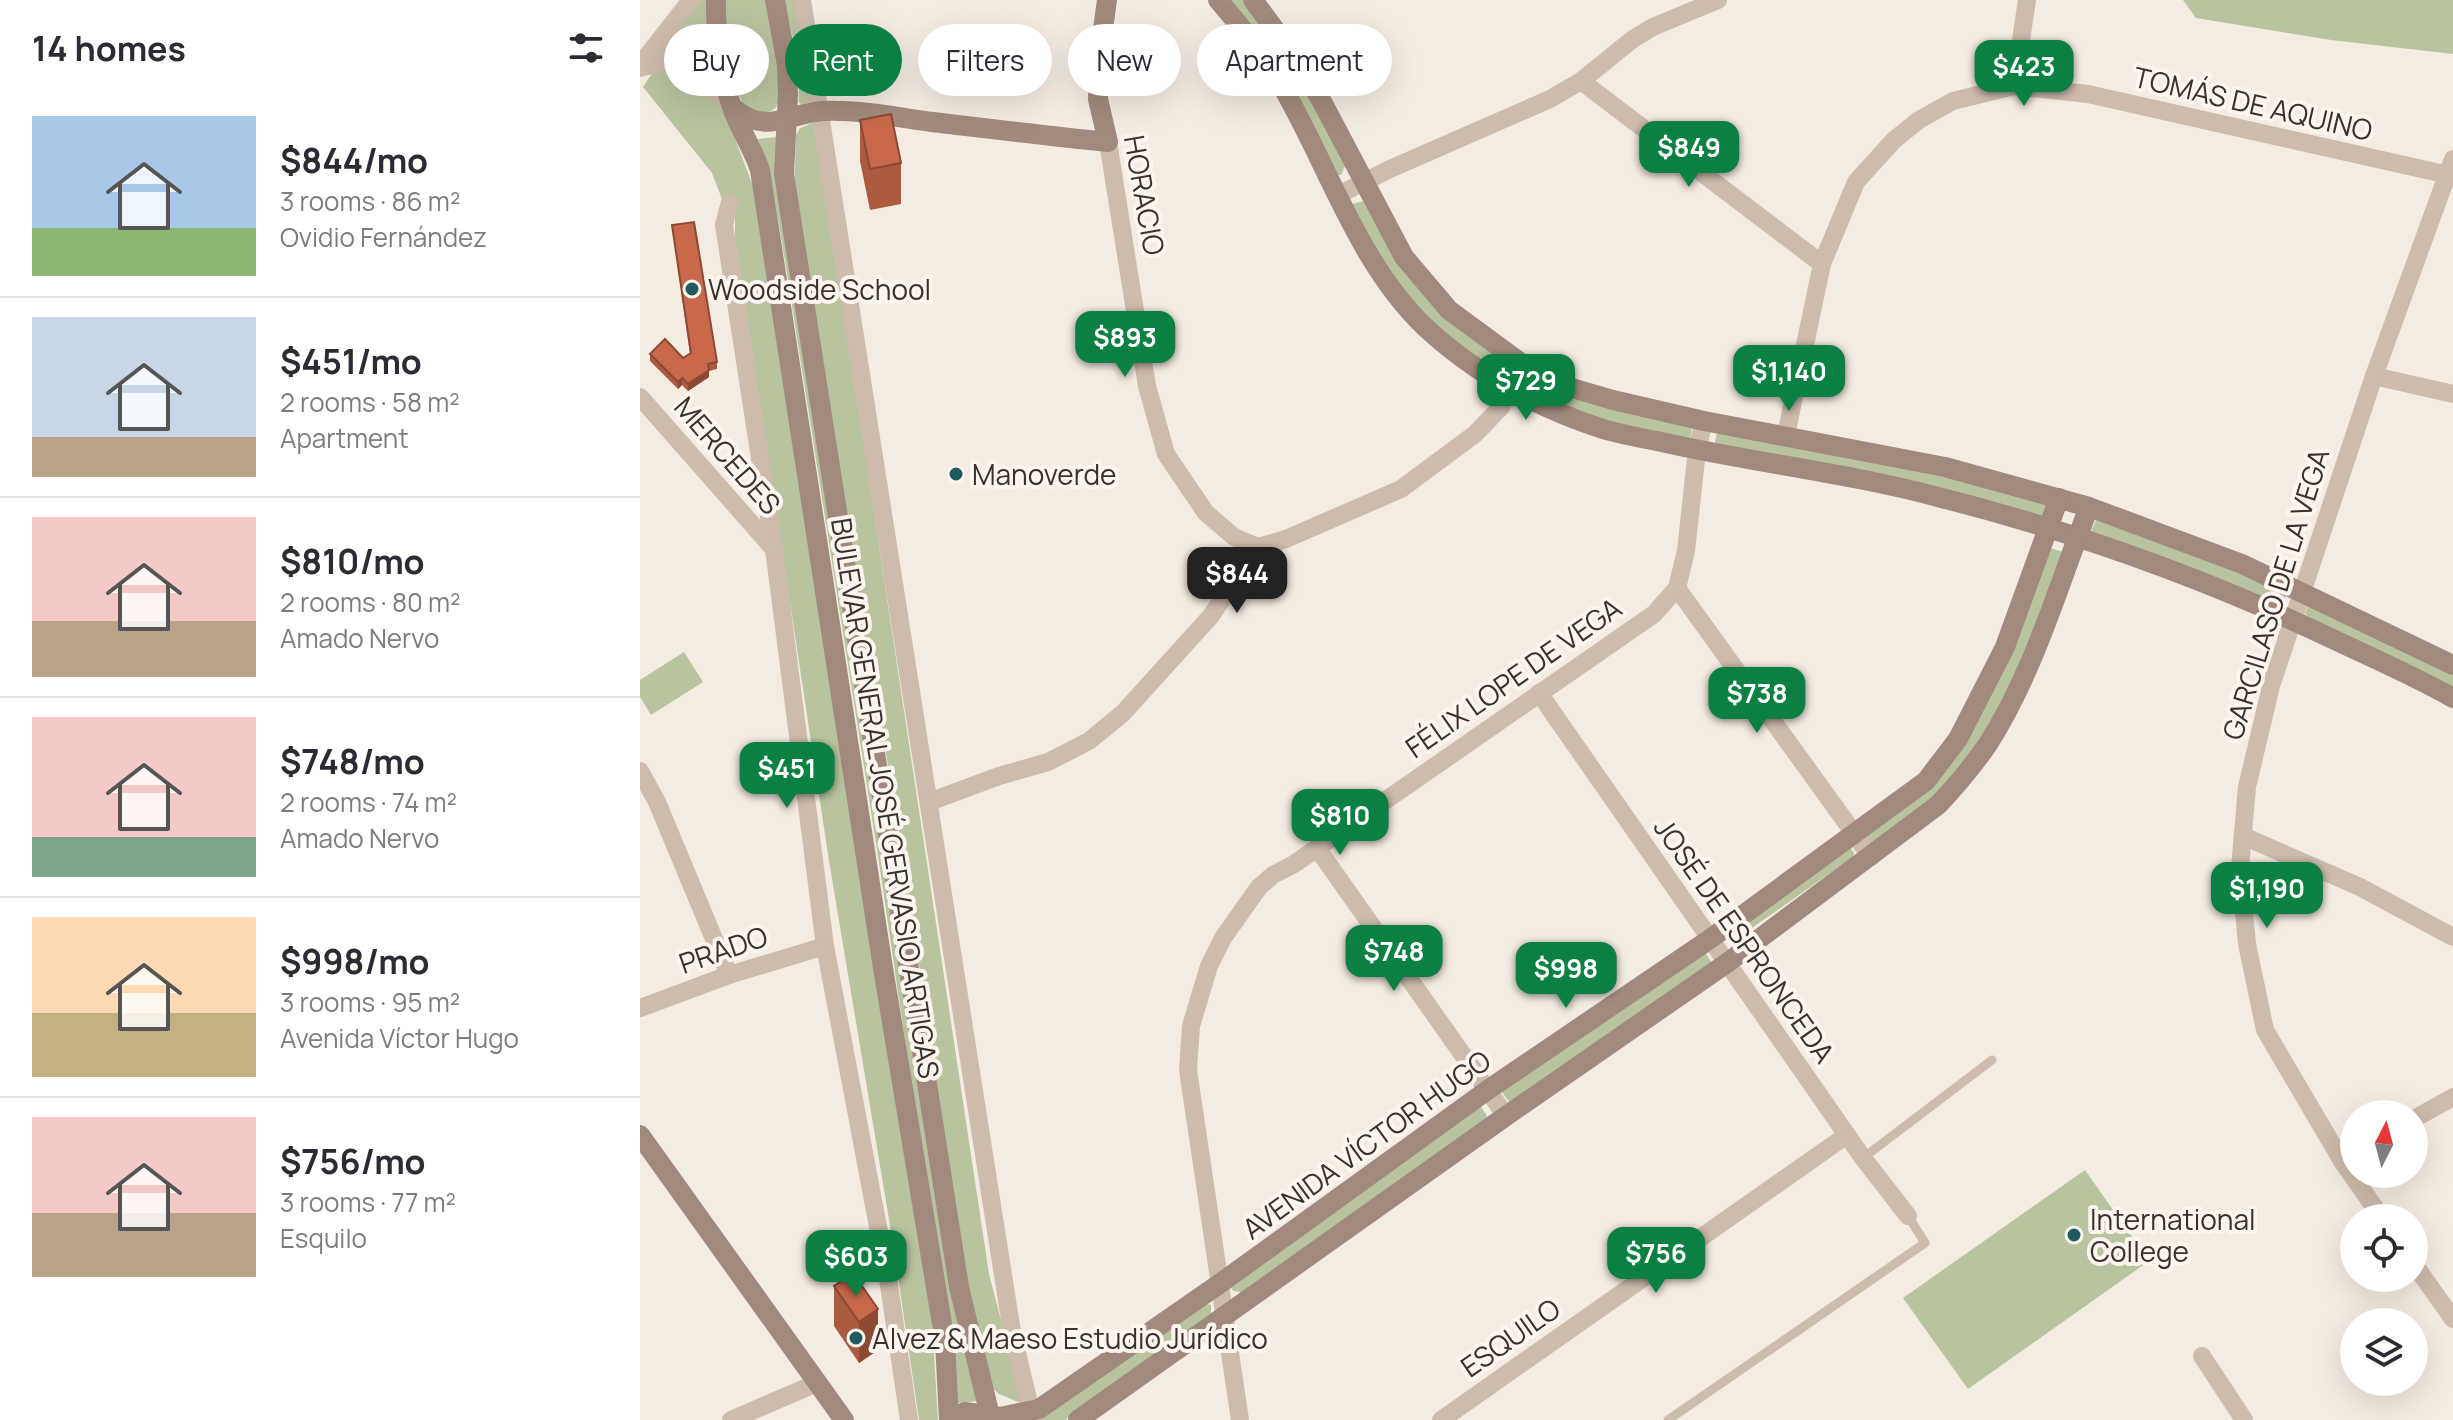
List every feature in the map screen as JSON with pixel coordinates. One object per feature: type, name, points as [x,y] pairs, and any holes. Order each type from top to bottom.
[{"type":"street","name":"BULEVAR GENERAL JOSÉ GERVASIO ARTIGAS","points":[[716,0],[719,46],[732,107],[753,148],[760,170],[883,968],[941,1317],[949,1420]]},
{"type":"street","name":"BULEVAR GENERAL JOSÉ GERVASIO ARTIGAS","points":[[775,0],[787,65],[784,174],[959,1287],[990,1418]]},
{"type":"street","name":"BULEVAR GENERAL JOSÉ GERVASIO ARTIGAS","points":[[802,0],[1012,1332],[1030,1416]]},
{"type":"street","name":"HORACIO","points":[[1107,0],[1098,99],[1108,142],[1147,386],[1166,454],[1206,513],[1234,537],[1258,547]]},
{"type":"street","points":[[1218,0],[1273,70],[1382,277],[1426,328],[1508,389],[1602,429],[1697,450],[1868,480],[2047,527],[2174,570],[2292,619],[2453,698]]},
{"type":"street","points":[[1253,0],[1314,87],[1404,257],[1449,310],[1521,363],[1565,386],[1704,421],[1945,467],[2089,507],[2242,564],[2453,665]]},
{"type":"street","points":[[1338,195],[1550,99],[1581,81],[1633,39],[1653,27],[1718,0]]},
{"type":"street","points":[[2014,86],[2027,0]]},
{"type":"street","points":[[640,67],[689,1]]},
{"type":"street","points":[[640,67],[673,61],[685,66],[746,119],[757,122],[821,111],[1108,142]]},
{"type":"street","points":[[1581,81],[1822,264]]},
{"type":"street","name":"TOMÁS DE AQUINO","points":[[1786,435],[1822,264],[1856,182],[1894,140],[1919,120],[1953,101],[2014,86],[2088,94],[2451,170]]},
{"type":"street","name":"GARCILASO DE LA VEGA","points":[[2340,1145],[2265,1030],[2247,944],[2240,868],[2247,787],[2271,686],[2301,591],[2374,376],[2451,170]]},
{"type":"street","points":[[730,202],[724,225],[774,549],[825,946],[889,1285],[909,1420]]},
{"type":"street","points":[[2374,376],[2453,394]]},
{"type":"street","points":[[929,802],[1048,762],[1089,741],[1123,713],[1210,617],[1258,547],[1286,539],[1401,489],[1475,434],[1502,406],[1508,389]]},
{"type":"street","name":"MERCEDES","points":[[640,397],[774,549]]},
{"type":"street","points":[[1704,421],[1697,450],[1686,551],[1677,588],[1871,857]]},
{"type":"street","points":[[728,497],[746,495],[754,490],[762,476]]},
{"type":"street","name":"AVENIDA VÍCTOR HUGO","points":[[949,1420],[965,1412],[990,1418],[1030,1416],[1489,1089],[1710,939],[1926,781],[1958,739],[2005,647],[2059,498]]},
{"type":"street","name":"AVENIDA VÍCTOR HUGO","points":[[1078,1420],[1224,1314],[1727,963],[1938,805],[1962,780],[1989,742],[2026,669],[2089,507]]},
{"type":"street","name":"FÉLIX LOPE DE VEGA","points":[[1240,1420],[1222,1282],[1188,1070],[1191,1026],[1209,966],[1241,911],[1259,887],[1273,875],[1317,848],[1654,614],[1677,588]]},
{"type":"street","name":"JOSÉ DE ESPRONCEDA","points":[[1539,693],[1863,1158],[1908,1216]]},
{"type":"street","points":[[640,771],[657,802],[729,975]]},
{"type":"street","points":[[2243,836],[2360,887],[2453,937]]},
{"type":"street","points":[[1317,848],[1506,1116]]},
{"type":"street","name":"PRADO","points":[[640,1008],[729,975],[825,946]]},
{"type":"street","points":[[2428,1111],[2453,1097]]},
{"type":"street","points":[[640,1135],[844,1420]]},
{"type":"street","name":"ESQUILO","points":[[1441,1420],[1847,1135]]},
{"type":"street","points":[[2428,1283],[2453,1317]]},
{"type":"street","points":[[2202,1356],[2244,1420]]},
{"type":"street","points":[[731,1420],[817,1383]]},
{"type":"lane","points":[[1863,1158],[1992,1060]]},
{"type":"lane","points":[[1668,1420],[1925,1243],[1908,1216]]},
{"type":"green space","points":[[697,0],[707,0],[710,24],[679,24]]},
{"type":"green space","points":[[724,0],[769,0],[780,86],[777,106],[771,111],[747,111],[740,96],[769,96],[769,24],[726,24]]},
{"type":"green space","points":[[784,0],[800,0],[803,24],[790,24]]},
{"type":"green space","points":[[1227,0],[1246,0],[1264,24],[1242,24]]},
{"type":"green space","points":[[2183,0],[2453,0],[2453,54],[2331,40],[2196,18]]},
{"type":"green space","points":[[664,44],[664,55],[654,57]]},
{"type":"green space","points":[[653,72],[664,72],[664,96],[708,96],[725,112],[754,189],[932,1321],[938,1420],[919,1420],[894,1249],[829,861],[735,238],[735,196],[722,199],[712,173],[643,87]]},
{"type":"green space","points":[[799,96],[811,96],[812,101],[801,105]]},
{"type":"green space","points":[[1286,96],[1309,96],[1345,166],[1341,175],[1335,175]]},
{"type":"green space","points":[[815,122],[989,1274],[1023,1404],[999,1394],[990,1386],[965,1270],[898,826],[794,195],[796,135],[800,128]]},
{"type":"green space","points":[[777,137],[936,1206],[954,1304],[978,1401],[958,1403],[880,869],[785,261],[770,172],[758,139]]},
{"type":"green space","points":[[1363,201],[1398,264],[1476,340],[1688,425],[1692,429],[1690,439],[1604,421],[1512,384],[1430,322],[1386,273],[1352,204]]},
{"type":"green space","points":[[1717,432],[1873,459],[2049,502],[2044,518],[1719,446],[1715,442]]},
{"type":"green space","points":[[2096,520],[2216,563],[2286,595],[2285,600],[2277,604],[2091,532]]},
{"type":"green space","points":[[2051,548],[2063,552],[2064,558],[2010,686],[1976,746],[1957,774],[1913,818],[1874,843],[1865,841],[1866,832],[1923,791]]},
{"type":"green space","points":[[2308,605],[2453,674],[2453,690],[2309,618],[2305,614]]},
{"type":"green space","points":[[684,652],[703,682],[651,715],[640,697],[640,680]]},
{"type":"green space","points":[[1850,847],[1853,857],[1732,942],[1728,936]]},
{"type":"green space","points":[[1705,952],[1712,963],[1510,1103],[1501,1091]]},
{"type":"green space","points":[[1480,1105],[1488,1118],[1241,1292],[1233,1291],[1231,1287]]},
{"type":"green space","points":[[2085,1170],[2149,1261],[1968,1389],[1903,1298]]},
{"type":"green space","points":[[1203,1303],[1211,1305],[1211,1314],[1065,1420],[1039,1420]]},
{"type":"building","points":[[891,114],[901,163],[870,169],[860,120]]},
{"type":"building","name":"Woodside School","points":[[694,222],[717,362],[708,364],[709,370],[688,384],[682,378],[678,382],[650,354],[665,339],[683,358],[691,353],[672,225]]},
{"type":"building","points":[[853,1273],[878,1309],[859,1322],[834,1286]]},
{"type":"place","name":"Woodside School","points":[[692,289]]},
{"type":"place","name":"Manoverde","points":[[956,474]]},
{"type":"place","name":"International College","points":[[2074,1235]]},
{"type":"place","name":"Alvez & Maeso Estudio Jurídico","points":[[856,1338]]}]
